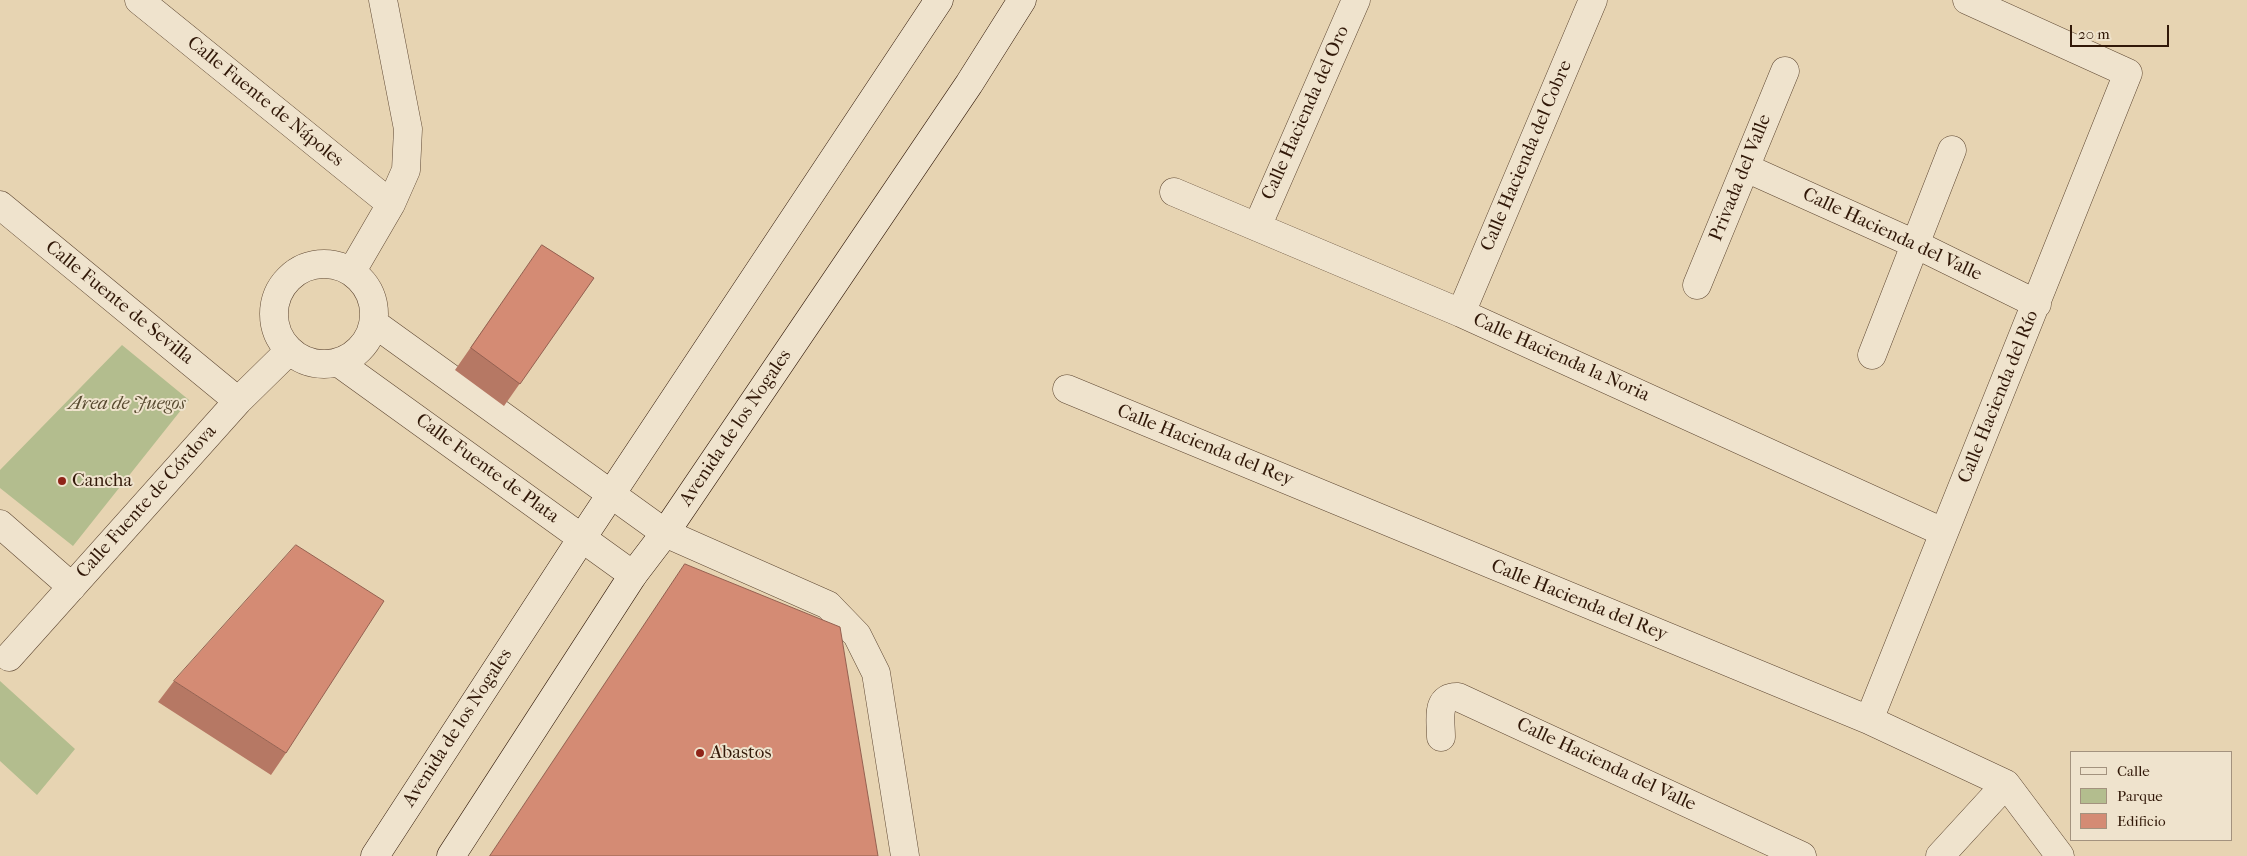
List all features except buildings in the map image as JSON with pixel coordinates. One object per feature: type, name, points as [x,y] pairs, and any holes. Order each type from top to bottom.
[{"type":"street","name":"Calle Fuente de Nápoles","points":[[139,0],[391,204]]},
{"type":"street","points":[[352,271],[391,204],[406,170],[408,129],[383,0]]},
{"type":"street","name":"Avenida de los Nogales","points":[[375,856],[582,538],[939,0]]},
{"type":"street","name":"Avenida de los Nogales","points":[[451,856],[633,576],[666,533],[969,84],[1022,0]]},
{"type":"street","name":"Calle Hacienda del Oro","points":[[1257,226],[1356,0]]},
{"type":"street","name":"Calle Hacienda del Cobre","points":[[1461,312],[1593,0]]},
{"type":"street","name":"Calle Hacienda del Río","points":[[1869,720],[2128,73],[1967,0]]},
{"type":"street","name":"Privada del Valle","points":[[1697,285],[1785,71]]},
{"type":"street","points":[[1872,355],[1952,150]]},
{"type":"street","name":"Calle Hacienda del Valle","points":[[1746,168],[1915,244],[2037,304]]},
{"type":"street","name":"Calle Hacienda la Noria","points":[[1174,192],[1461,312],[1944,532]]},
{"type":"street","name":"Calle Fuente de Sevilla","points":[[0,205],[238,401]]},
{"type":"street","points":[[329,263],[352,271],[367,285],[375,304],[375,324],[362,348],[339,363],[313,364],[289,351],[276,330],[274,305],[284,283],[304,267],[329,263]]},
{"type":"street","points":[[375,324],[666,533],[828,605],[857,635],[876,673],[905,856]]},
{"type":"street","name":"Calle Fuente de Córdova","points":[[9,657],[238,401],[289,351]]},
{"type":"street","name":"Calle Fuente de Plata","points":[[339,363],[633,576]]},
{"type":"street","name":"Calle Hacienda del Rey","points":[[1067,389],[1869,720],[2006,784],[2060,856]]},
{"type":"street","points":[[0,524],[72,587]]},
{"type":"street","name":"Calle Hacienda del Valle","points":[[1441,737],[1441,705],[1445,699],[1458,697],[1802,856]]},
{"type":"street","points":[[1940,856],[2006,784]]},
{"type":"green space","name":"Area de Juegos","points":[[122,345],[189,400],[73,546],[0,488],[0,470]]},
{"type":"green space","points":[[0,681],[75,749],[37,795],[0,761]]},
{"type":"place","name":"Cancha","points":[[62,481]]},
{"type":"place","name":"Abastos","points":[[700,753]]}]
